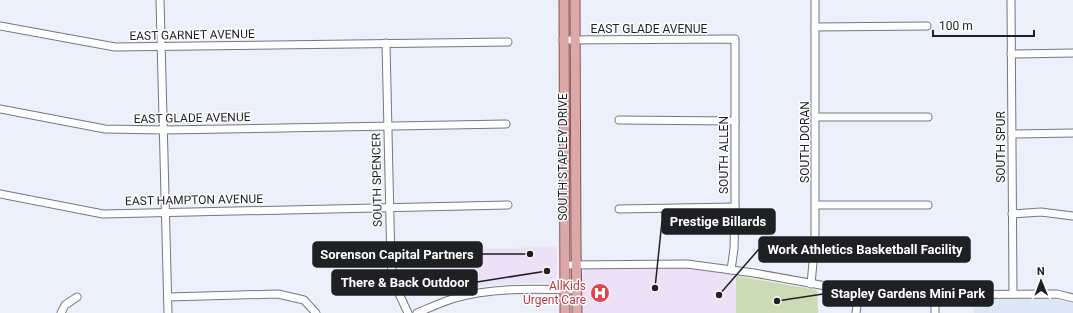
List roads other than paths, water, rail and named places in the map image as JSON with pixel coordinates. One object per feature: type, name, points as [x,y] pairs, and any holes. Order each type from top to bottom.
[{"type":"main road","name":"SOUTH STAPLEY DRIVE","points":[[564,0],[565,313]]},
{"type":"main road","name":"SOUTH STAPLEY DRIVE","points":[[575,0],[574,40],[578,313]]},
{"type":"street","points":[[160,0],[168,313]]},
{"type":"street","name":"SOUTH DORAN","points":[[811,284],[816,241],[815,0]]},
{"type":"street","name":"SOUTH SPUR","points":[[1011,0],[1013,294]]},
{"type":"street","name":"EAST GARNET AVENUE","points":[[0,26],[115,47],[508,42]]},
{"type":"street","points":[[816,27],[927,26]]},
{"type":"street","name":"EAST GLADE AVENUE","points":[[563,40],[735,39]]},
{"type":"street","name":"SOUTH ALLEN","points":[[731,270],[734,249],[735,207],[735,39]]},
{"type":"street","name":"SOUTH SPENCER","points":[[386,44],[391,264],[394,283],[408,313]]},
{"type":"street","points":[[1011,54],[1073,53]]},
{"type":"street","name":"EAST GLADE AVENUE","points":[[0,109],[105,130],[506,124]]},
{"type":"street","points":[[816,117],[928,117]]},
{"type":"street","points":[[619,120],[735,120]]},
{"type":"street","points":[[1012,134],[1073,133]]},
{"type":"street","name":"EAST HAMPTON AVENUE","points":[[0,194],[103,214],[508,205]]},
{"type":"street","points":[[816,205],[928,205]]},
{"type":"street","points":[[619,209],[735,207]]},
{"type":"street","points":[[1012,214],[1041,212],[1073,216]]},
{"type":"street","points":[[565,265],[687,264],[859,292],[896,295],[1057,294],[1073,298]]},
{"type":"street","points":[[418,313],[452,299],[474,294],[520,289],[577,290]]},
{"type":"street","points":[[856,313],[859,292]]},
{"type":"street","points":[[168,297],[278,294],[304,300],[316,313]]},
{"type":"street","points":[[935,295],[935,313]]},
{"type":"street","points":[[61,313],[65,305],[77,297]]},
{"type":"place","name":"Sorenson Capital Partners","points":[[530,254]]},
{"type":"place","name":"There & Back Outdoor","points":[[547,271]]},
{"type":"place","name":"Prestige Billards","points":[[655,288]]},
{"type":"place","name":"AllKids Urgent Care","points":[[600,293]]},
{"type":"place","name":"Work Athletics Basketball Facility","points":[[719,295]]},
{"type":"place","name":"Stapley Gardens Mini Park","points":[[777,301]]}]
